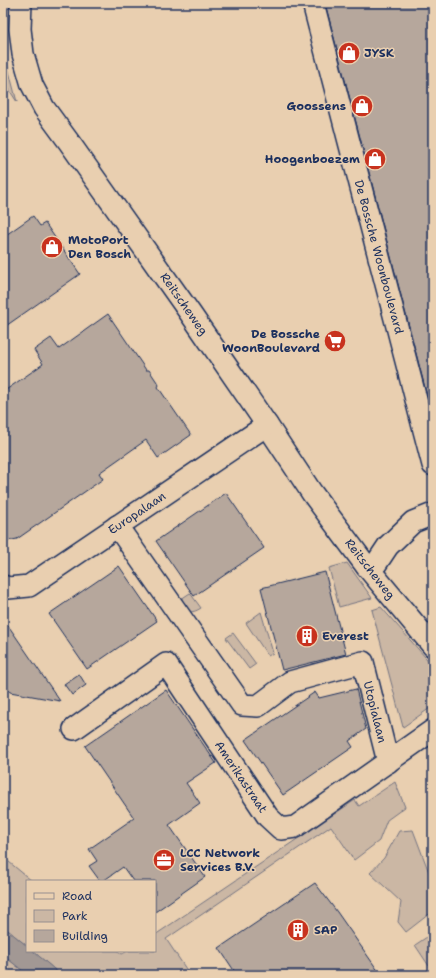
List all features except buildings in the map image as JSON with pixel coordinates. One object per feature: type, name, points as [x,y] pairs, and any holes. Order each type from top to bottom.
[{"type":"street","name":"Reitscheweg","points":[[21,3],[20,29],[22,54],[32,84],[44,108],[140,241],[312,493],[367,567],[433,646]]},
{"type":"street","name":"De Bossche Woonboulevard","points":[[313,3],[433,465]]},
{"type":"street","name":"Europalaan","points":[[5,589],[28,586],[267,425]]},
{"type":"street","points":[[367,567],[376,564],[388,546],[413,522],[433,514]]},
{"type":"street","name":"Utopialaan","points":[[117,526],[242,705],[258,706],[290,682],[363,662],[388,762]]},
{"type":"street","name":"Amerikastraat","points":[[74,729],[166,664],[268,817],[281,829],[295,827],[388,762],[430,739]]},
{"type":"green space","points":[[3,45],[5,56],[17,102],[3,80]]},
{"type":"green space","points":[[347,563],[372,598],[339,607],[329,568]]},
{"type":"green space","points":[[190,593],[201,608],[192,612],[187,610],[180,603],[181,599]]},
{"type":"green space","points":[[381,607],[433,666],[433,706],[403,727],[372,610]]},
{"type":"green space","points":[[261,612],[273,653],[268,656],[246,623]]},
{"type":"green space","points":[[233,633],[256,664],[249,669],[226,638]]},
{"type":"green space","points":[[395,782],[405,807],[387,820],[379,841],[354,860],[331,826],[166,939],[190,975],[61,975],[34,952],[119,952],[122,954],[126,952],[156,952],[156,934],[355,800],[359,806]]},
{"type":"green space","points":[[413,830],[433,883],[433,911],[406,932],[398,922],[401,902],[370,873],[384,858],[399,831]]},
{"type":"green space","points":[[3,857],[31,880],[26,880],[26,945],[3,926]]},
{"type":"green space","points":[[433,933],[433,972],[415,945]]},
{"type":"green space","points":[[3,955],[28,975],[3,975]]},
{"type":"shaded area","points":[[3,926],[26,945],[26,952],[34,952],[61,975],[28,975],[3,955]]},
{"type":"place","name":"JYSK","points":[[349,53]]},
{"type":"place","name":"Goossens","points":[[362,106]]},
{"type":"place","name":"Hoogenboezem","points":[[375,159]]},
{"type":"place","name":"MotoPort Den Bosch","points":[[52,247]]},
{"type":"place","name":"De Bossche WoonBoulevard","points":[[335,341]]},
{"type":"place","name":"Everest","points":[[307,636]]},
{"type":"place","name":"LCC Network Services B.V.","points":[[164,860]]},
{"type":"place","name":"SAP","points":[[298,930]]}]
